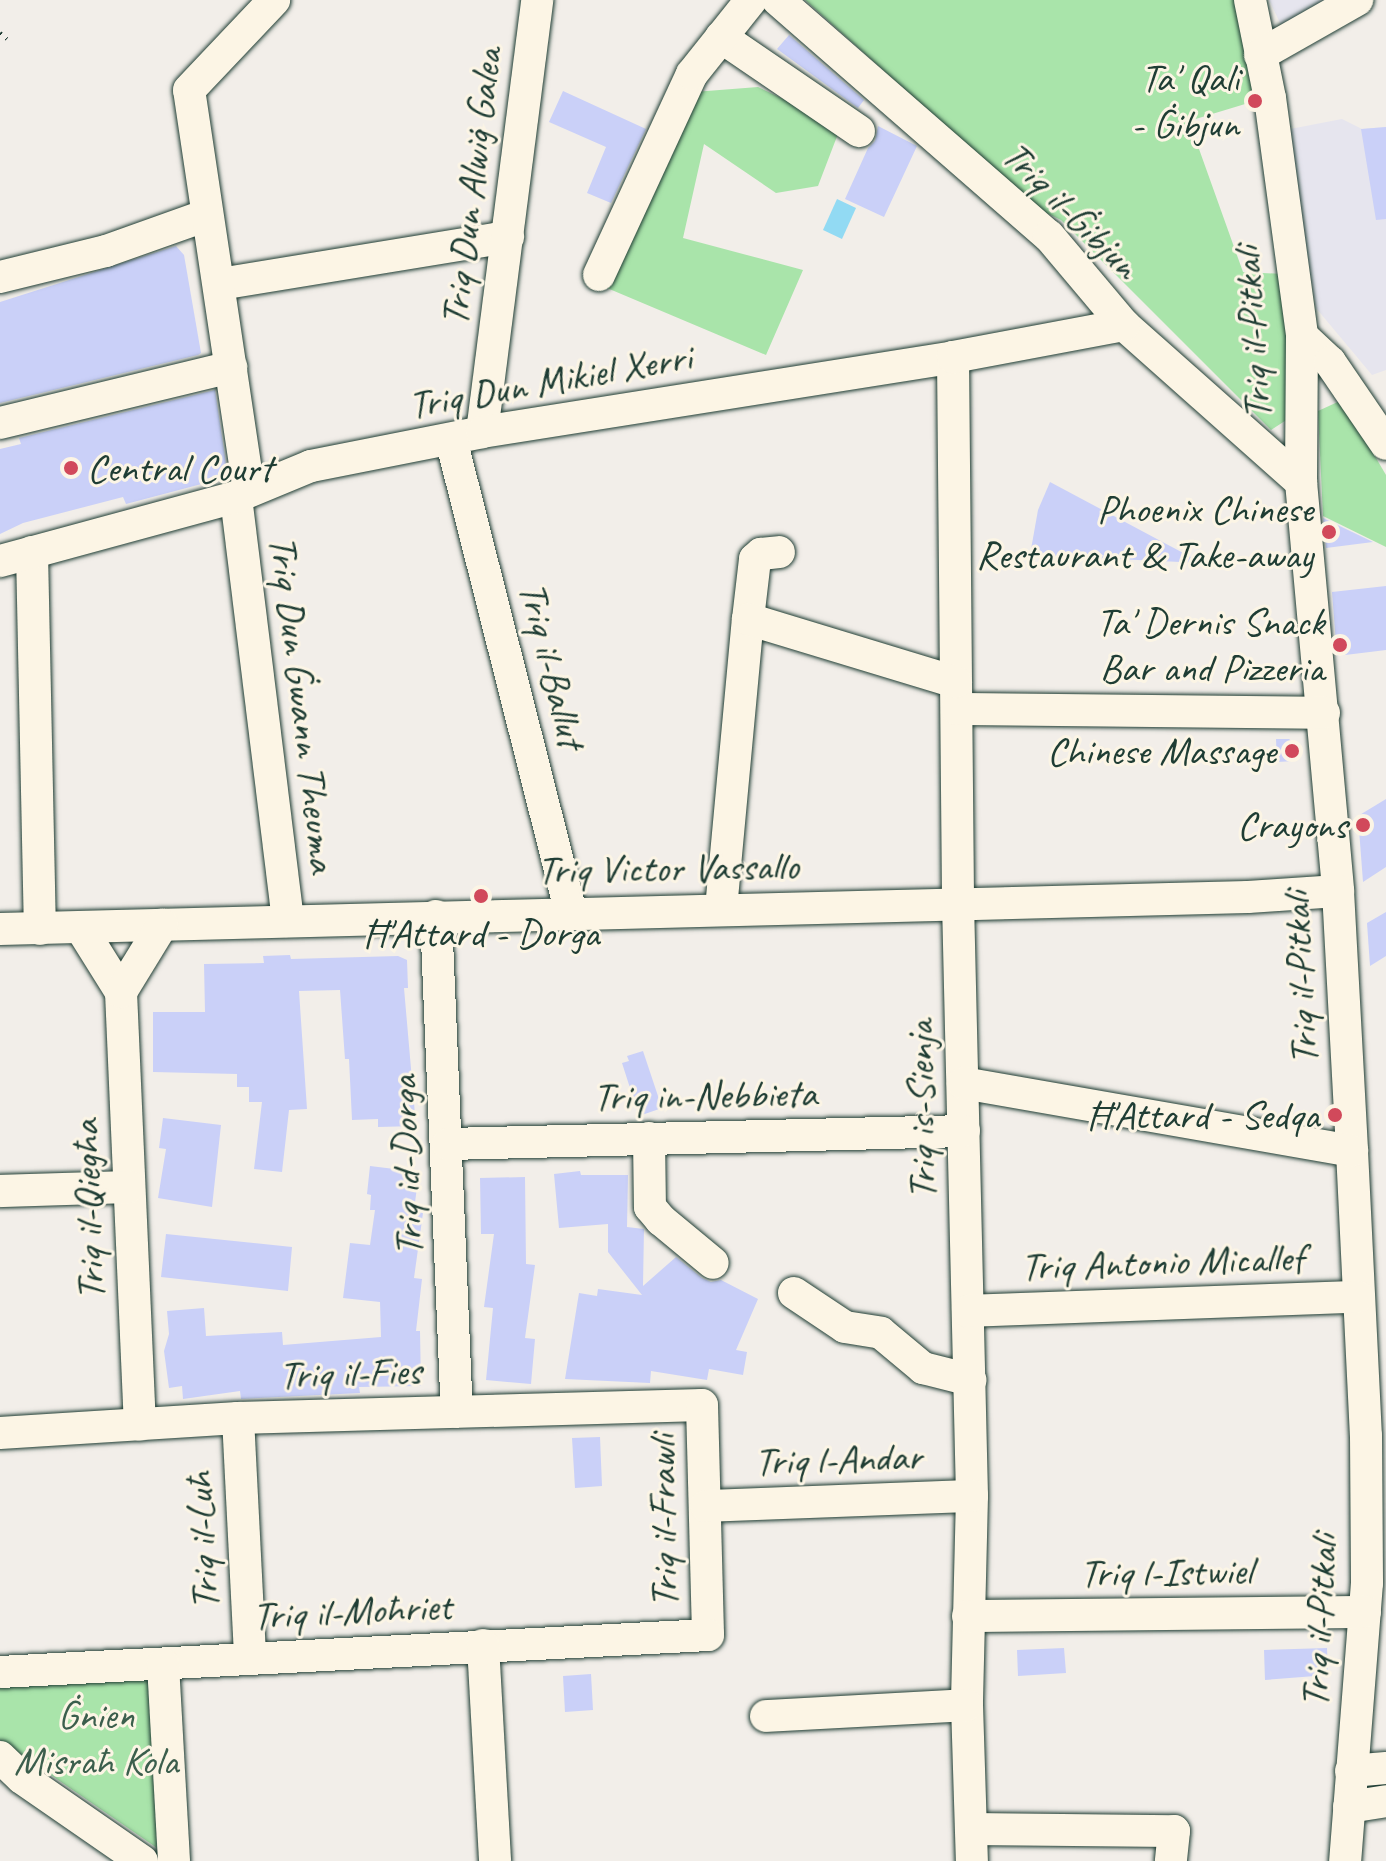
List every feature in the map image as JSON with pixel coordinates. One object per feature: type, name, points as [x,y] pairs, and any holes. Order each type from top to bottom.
[{"type":"street","name":"Triq Dun Ġwann Theuma","points":[[274,0],[189,90],[231,367],[288,921]]},
{"type":"street","name":"Triq Dun Alwiġ Galea","points":[[482,432],[537,0]]},
{"type":"street","points":[[599,275],[692,74],[751,0]]},
{"type":"street","name":"Triq il-Ġibjun","points":[[778,0],[1049,236],[1124,325],[1301,482]]},
{"type":"street","name":"Triq il-Pitkali","points":[[1250,0],[1270,98],[1302,336],[1301,482],[1338,891],[1358,1297],[1376,1431],[1373,1593],[1351,1771],[1345,1861]]},
{"type":"street","points":[[1260,55],[1339,5]]},
{"type":"street","points":[[721,37],[859,131]]},
{"type":"street","points":[[0,277],[106,251],[207,215]]},
{"type":"street","points":[[220,284],[508,237]]},
{"type":"street","name":"Triq Dun Mikiel Xerri","points":[[0,561],[242,494],[311,466],[482,432],[953,357],[1124,325]]},
{"type":"street","points":[[1302,336],[1338,351],[1386,444]]},
{"type":"street","name":"Triq is-Sienja","points":[[953,357],[958,902],[972,1496],[967,1705],[972,1845]]},
{"type":"street","points":[[0,423],[231,367]]},
{"type":"street","name":"Triq il-Ballut","points":[[451,439],[571,912]]},
{"type":"street","points":[[32,552],[40,929]]},
{"type":"street","points":[[721,909],[755,559],[761,554],[779,552]]},
{"type":"street","points":[[748,619],[956,695],[1324,713]]},
{"type":"street","name":"Triq Victor Vassallo","points":[[0,929],[958,902],[1248,897],[1338,891]]},
{"type":"street","name":"Triq id-Dorga","points":[[436,916],[457,1412]]},
{"type":"street","points":[[121,992],[162,925]]},
{"type":"street","name":"Triq il-Qiegħa","points":[[81,928],[121,992],[140,1425]]},
{"type":"street","points":[[963,1083],[1352,1151]]},
{"type":"street","name":"Triq in-Nebbieta","points":[[448,1144],[964,1131]]},
{"type":"street","points":[[649,1138],[650,1207],[661,1220],[713,1263]]},
{"type":"street","points":[[0,1191],[129,1187]]},
{"type":"street","points":[[794,1293],[845,1327],[881,1333],[923,1368],[970,1380]]},
{"type":"street","name":"Triq Antonio Micallef","points":[[968,1311],[1358,1297]]},
{"type":"street","name":"Triq il-Fies","points":[[0,1433],[238,1418],[702,1405]]},
{"type":"street","name":"Triq il-Frawli","points":[[702,1405],[708,1635]]},
{"type":"street","name":"Triq il-Luħ","points":[[238,1418],[250,1659]]},
{"type":"street","name":"Triq l-Andar","points":[[706,1506],[972,1496]]},
{"type":"street","name":"Triq l-Istwiel","points":[[968,1616],[1373,1593]]},
{"type":"street","name":"Triq il-Moħriet","points":[[0,1672],[708,1635]]},
{"type":"street","points":[[483,1645],[495,1861]]},
{"type":"street","points":[[163,1664],[174,1861]]},
{"type":"street","points":[[766,1716],[967,1705]]},
{"type":"street","points":[[0,1757],[22,1778],[142,1861]]},
{"type":"street","points":[[1351,1771],[1386,1768]]},
{"type":"street","points":[[1349,1807],[1386,1801]]},
{"type":"street","points":[[972,1845],[1173,1846]]},
{"type":"path","points":[[0,33],[7,39]]},
{"type":"shaded area","points":[[1269,0],[1365,0],[1294,52]]},
{"type":"shaded area","points":[[1342,119],[1362,129],[1386,127],[1386,370],[1372,375],[1316,308],[1285,130]]},
{"type":"green space","points":[[805,0],[1236,0],[1255,101],[1189,121],[1243,272],[1283,274],[1291,417],[1271,430],[1061,220],[1038,209]]},
{"type":"green space","points":[[758,87],[841,126],[818,186],[776,193],[704,144],[683,238],[803,270],[766,355],[607,288],[694,92]]},
{"type":"green space","points":[[1342,400],[1386,475],[1386,547],[1323,516],[1318,411]]},
{"type":"green space","name":"Ġnien Misraħ Kola","points":[[149,1679],[157,1848],[0,1740],[0,1687]]},
{"type":"water","points":[[837,199],[856,208],[842,239],[823,230]]},
{"type":"building","points":[[789,35],[864,100],[858,108],[777,49]]},
{"type":"building","points":[[563,91],[646,129],[611,203],[587,193],[606,147],[549,122]]},
{"type":"building","points":[[878,126],[917,146],[884,217],[845,199],[868,148],[875,141]]},
{"type":"building","points":[[1386,127],[1386,219],[1376,220],[1361,129]]},
{"type":"building","points":[[176,246],[184,255],[201,353],[0,403],[0,302]]},
{"type":"building","points":[[215,390],[228,477],[126,504],[123,497],[23,523],[0,534],[0,449],[21,444],[19,438]]},
{"type":"building","points":[[1050,482],[1202,563],[1030,555],[1038,510]]},
{"type":"building","points":[[1323,518],[1373,542],[1326,548]]},
{"type":"building","points":[[1386,586],[1386,650],[1337,656],[1332,592]]},
{"type":"building","points":[[1276,739],[1289,739],[1295,744],[1295,761],[1277,762]]},
{"type":"building","points":[[1386,799],[1386,867],[1363,882],[1358,816]]},
{"type":"building","points":[[1386,912],[1386,956],[1370,966],[1367,923]]},
{"type":"building","points":[[290,955],[291,959],[398,956],[407,960],[408,988],[404,988],[416,1126],[378,1127],[378,1119],[352,1120],[349,1059],[345,1059],[340,990],[299,991],[307,1109],[289,1110],[282,1172],[254,1169],[262,1102],[249,1102],[249,1087],[237,1087],[237,1074],[153,1072],[153,1012],[205,1012],[204,964],[264,963],[263,956]]},
{"type":"building","points":[[643,1051],[662,1108],[639,1116],[622,1063],[629,1061],[627,1056]]},
{"type":"building","points":[[163,1118],[221,1125],[212,1207],[158,1198],[166,1149],[159,1148]]},
{"type":"building","points":[[370,1166],[419,1172],[414,1210],[423,1213],[414,1278],[422,1279],[416,1331],[420,1331],[421,1386],[359,1387],[360,1393],[241,1399],[240,1391],[183,1399],[182,1386],[169,1388],[164,1351],[169,1334],[167,1311],[204,1308],[206,1336],[282,1332],[283,1345],[381,1337],[380,1302],[343,1298],[350,1243],[370,1245],[375,1210],[370,1210],[371,1195],[367,1194]]},
{"type":"building","points":[[580,1171],[581,1175],[628,1175],[627,1227],[644,1229],[643,1286],[676,1257],[702,1278],[711,1282],[721,1280],[758,1299],[736,1350],[747,1352],[743,1375],[709,1369],[707,1380],[651,1371],[650,1383],[565,1379],[579,1293],[597,1296],[598,1289],[642,1295],[608,1252],[608,1224],[559,1228],[554,1174]]},
{"type":"building","points":[[525,1177],[526,1264],[535,1265],[525,1338],[535,1339],[531,1384],[486,1380],[493,1308],[484,1307],[494,1234],[481,1234],[480,1178]]},
{"type":"building","points":[[166,1234],[292,1247],[288,1291],[161,1277]]},
{"type":"building","points":[[600,1437],[602,1486],[575,1488],[572,1438]]},
{"type":"building","points":[[1064,1648],[1066,1673],[1018,1676],[1017,1650]]},
{"type":"building","points":[[1327,1648],[1328,1675],[1265,1680],[1264,1650]]},
{"type":"building","points":[[591,1674],[593,1710],[565,1712],[563,1676]]},
{"type":"place","name":"Ta' Qali - Ġibjun","points":[[1255,101]]},
{"type":"place","name":"Central Court","points":[[71,468]]},
{"type":"place","name":"Phoenix Chinese Restaurant & Take-away","points":[[1329,532]]},
{"type":"place","name":"Ta' Dernis Snack Bar and Pizzeria","points":[[1340,645]]},
{"type":"place","name":"Chinese Massage","points":[[1292,751]]},
{"type":"place","name":"Crayons","points":[[1363,825]]},
{"type":"place","name":"Ħ'Attard - Dorga","points":[[481,896]]},
{"type":"place","name":"Ħ'Attard - Sedqa","points":[[1335,1115]]}]
